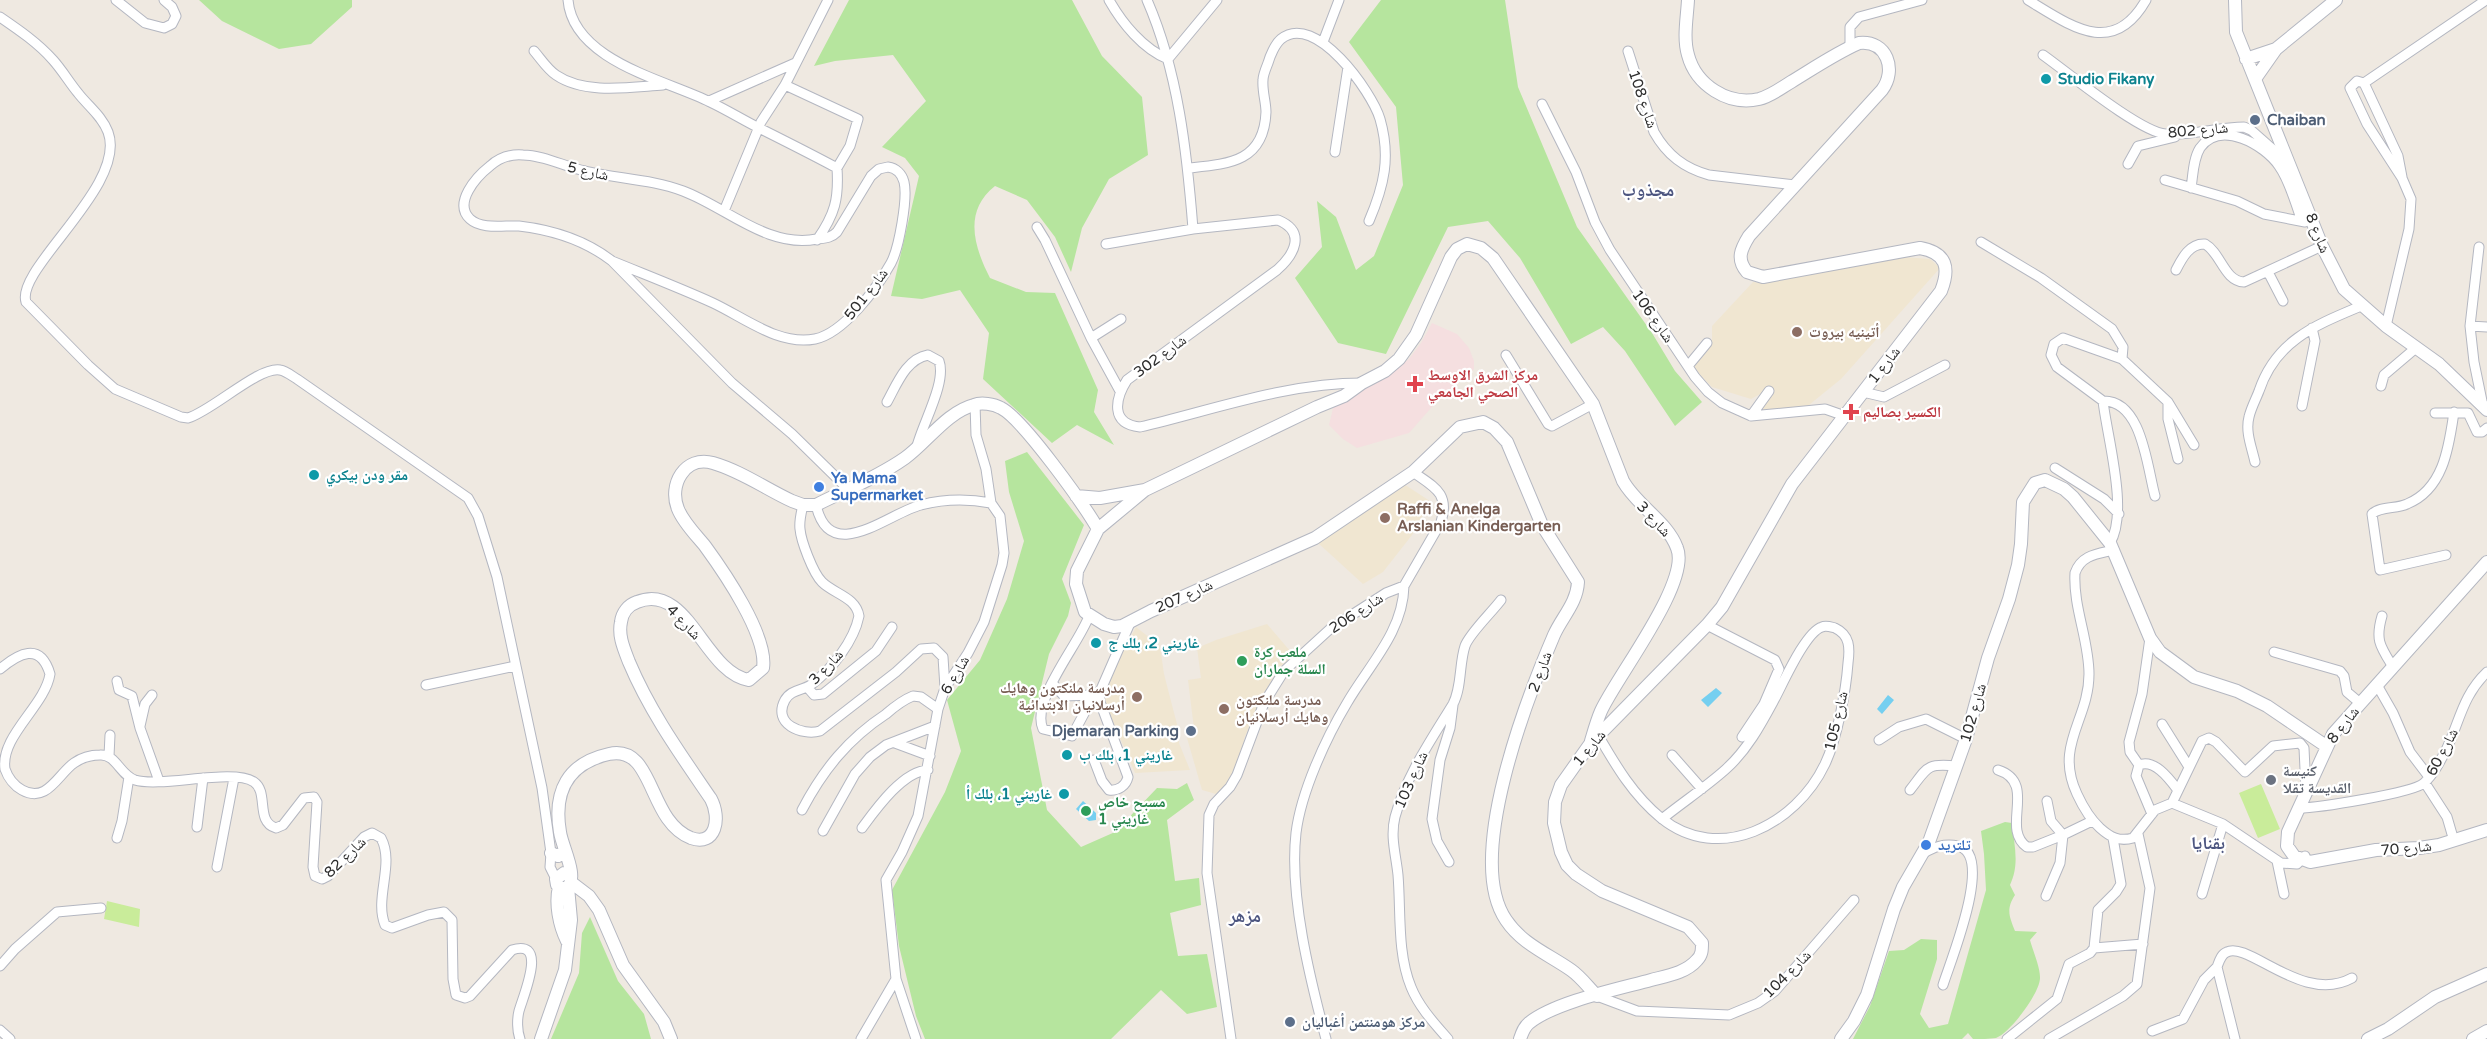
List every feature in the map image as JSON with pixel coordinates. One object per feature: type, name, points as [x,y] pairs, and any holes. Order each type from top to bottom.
[{"type":"street","points":[[116,0],[145,23],[164,28],[172,24],[176,16],[172,7],[164,0]]},
{"type":"street","points":[[568,0],[573,21],[591,42],[624,66],[709,101],[837,168]]},
{"type":"street","points":[[724,211],[759,128],[785,85],[828,0]]},
{"type":"street","points":[[1109,0],[1123,20],[1147,46],[1156,54],[1168,59]]},
{"type":"street","points":[[1106,244],[1193,229],[1189,168],[1168,59],[1161,32],[1148,0]]},
{"type":"street","points":[[1168,59],[1217,0]]},
{"type":"street","points":[[1323,42],[1339,0]]},
{"type":"street","points":[[1688,0],[1686,38],[1692,66],[1708,88],[1733,99],[1758,99],[1771,94],[1850,47],[1850,27],[1858,17],[1922,0]]},
{"type":"street","points":[[2028,0],[2065,24],[2096,33],[2111,32],[2124,27],[2138,14],[2146,0]]},
{"type":"street","name":"شارع 8","points":[[2235,0],[2236,32],[2246,59],[2291,165],[2308,222],[2344,289],[2386,326],[2439,364],[2485,408]]},
{"type":"street","points":[[2255,79],[2276,49],[2336,0]]},
{"type":"street","points":[[2364,83],[2486,0]]},
{"type":"street","points":[[0,17],[52,58],[103,122],[111,144],[102,177],[37,270],[25,291],[26,302],[104,380],[125,394],[188,418],[206,410],[266,372],[279,370],[297,379],[458,489],[473,506],[488,544],[516,666],[542,788],[551,856],[565,881],[575,890],[584,892],[604,920],[623,965],[664,1022],[671,1039]]},
{"type":"street","points":[[1189,168],[1223,165],[1244,157],[1255,149],[1263,135],[1265,123],[1263,80],[1270,57],[1280,39],[1291,34],[1310,36],[1323,42],[1348,67],[1367,91],[1380,118],[1386,169],[1369,221]]},
{"type":"street","name":"شارع 1","points":[[1597,996],[1666,977],[1685,969],[1697,961],[1702,953],[1702,943],[1688,927],[1602,891],[1576,874],[1568,865],[1556,837],[1554,823],[1555,802],[1565,778],[1594,740],[1707,625],[1746,567],[1792,484],[1941,291],[1947,277],[1943,259],[1934,251],[1920,248],[1763,277],[1747,272],[1740,261],[1749,236],[1890,80],[1891,69],[1888,60],[1876,46],[1865,42],[1850,47]]},
{"type":"street","points":[[2246,59],[2276,49]]},
{"type":"street","points":[[534,51],[554,74],[574,84],[606,87],[666,85]]},
{"type":"street","name":"شارع 108","points":[[1628,51],[1654,132],[1677,161],[1696,172],[1709,176],[1795,184]]},
{"type":"street","name":"شارع 802","points":[[2043,55],[2144,126],[2164,134],[2244,127],[2251,130],[2291,165]]},
{"type":"street","points":[[709,101],[795,63]]},
{"type":"street","points":[[1335,152],[1348,67]]},
{"type":"street","points":[[2386,326],[2412,209],[2409,191],[2351,94],[2352,83],[2357,81],[2364,83],[2398,156],[2402,178]]},
{"type":"street","points":[[785,85],[858,119],[852,142],[837,168],[838,188],[835,209],[817,240]]},
{"type":"street","name":"شارع 106","points":[[1542,104],[1576,172],[1595,222],[1610,250],[1628,280],[1708,393],[1722,403],[1751,416],[1825,410],[1845,416]]},
{"type":"street","points":[[2128,164],[2138,146],[2183,134]]},
{"type":"street","points":[[2190,188],[2196,158],[2205,143],[2220,137],[2239,136],[2253,142],[2278,165],[2308,222]]},
{"type":"street","name":"شارع 5","points":[[817,240],[796,242],[777,238],[685,191],[661,183],[583,171],[526,154],[505,157],[495,162],[474,182],[464,199],[465,210],[470,219],[480,225],[520,226],[567,236],[598,250],[612,261],[732,383],[792,434],[848,489]]},
{"type":"street","name":"شارع 501","points":[[612,261],[713,303],[773,334],[791,340],[818,338],[839,328],[850,317],[880,279],[893,258],[904,195],[904,183],[898,172],[888,167],[876,171],[837,232],[831,237],[817,240]]},
{"type":"street","points":[[2166,180],[2236,201],[2264,214],[2308,222]]},
{"type":"street","name":"شارع 302","points":[[1120,391],[1127,380],[1277,270],[1292,255],[1295,245],[1291,230],[1278,220],[1193,229]]},
{"type":"street","points":[[1037,227],[1091,338],[1120,391],[1117,401],[1120,417],[1129,424],[1140,427],[1245,399],[1340,383],[1362,383]]},
{"type":"street","name":"شارع 3","points":[[1145,490],[1344,396],[1385,371],[1408,336],[1449,251],[1462,241],[1471,240],[1488,246],[1536,308],[1564,361],[1593,404],[1623,481],[1638,502],[1667,532],[1678,549],[1676,576],[1662,607],[1601,711],[1594,740]]},
{"type":"street","points":[[1981,242],[2066,295],[2112,329],[2123,347],[2122,359]]},
{"type":"street","points":[[2176,270],[2188,250],[2200,244],[2209,246],[2230,275],[2240,282],[2248,281],[2322,246]]},
{"type":"street","points":[[2479,247],[2470,326],[2474,362],[2485,408]]},
{"type":"street","points":[[2268,272],[2283,301]]},
{"type":"street","points":[[2255,462],[2248,423],[2261,383],[2279,352],[2312,328],[2361,306]]},
{"type":"street","points":[[1091,338],[1121,319]]},
{"type":"street","points":[[2470,326],[2487,327]]},
{"type":"street","points":[[2302,406],[2315,341],[2312,328]]},
{"type":"street","points":[[2155,496],[2136,423],[2116,403],[2103,401],[2054,363],[2051,355],[2054,344],[2063,338],[2073,340],[2122,359],[2168,402],[2194,445]]},
{"type":"street","points":[[1688,366],[1707,344]]},
{"type":"street","points":[[2381,386],[2384,375],[2417,347]]},
{"type":"street","points":[[887,402],[901,376],[919,358],[928,355],[939,361],[941,371],[938,384],[916,450]]},
{"type":"street","points":[[1506,355],[1548,424],[1556,426],[1593,404]]},
{"type":"street","points":[[1863,393],[1884,397],[1945,365]]},
{"type":"street","points":[[1751,416],[1769,391]]},
{"type":"street","points":[[2103,401],[2119,514],[2112,546],[2150,638],[2160,652],[2186,672],[2203,681],[2252,698],[2326,746]]},
{"type":"street","points":[[2168,402],[2168,419],[2178,459]]},
{"type":"street","points":[[848,489],[891,467],[916,450],[950,419],[975,404],[1000,408],[1011,416],[1076,496],[1098,529]]},
{"type":"street","name":"شارع 6","points":[[916,1039],[896,979],[886,880],[913,830],[928,770],[938,709],[945,688],[984,622],[1002,565],[1004,553],[1000,516],[991,503],[986,469],[976,435],[975,404]]},
{"type":"street","points":[[2446,555],[2380,570],[2372,514],[2377,510],[2407,504],[2418,498],[2432,485],[2443,465],[2450,444],[2454,412]]},
{"type":"street","points":[[2435,413],[2468,413],[2478,432],[2487,428]]},
{"type":"street","name":"شارع 2","points":[[1413,472],[1460,427],[1483,422],[1494,428],[1508,442],[1542,525],[1578,582],[1574,599],[1555,633],[1504,777],[1497,812],[1493,873],[1500,910],[1513,928],[1532,946],[1572,971],[1597,996]]},
{"type":"street","name":"شارع 4","points":[[541,1039],[552,1003],[563,981],[567,942],[557,895],[565,881],[565,854],[559,823],[561,798],[568,778],[575,768],[607,754],[622,752],[636,760],[662,810],[677,830],[697,840],[711,834],[718,823],[716,807],[654,715],[642,693],[621,639],[621,619],[625,610],[635,602],[656,598],[668,603],[684,616],[727,670],[740,678],[749,680],[763,668],[764,661],[753,625],[728,578],[680,513],[675,500],[677,480],[689,466],[709,462],[803,505],[816,505],[848,489]]},
{"type":"street","points":[[2055,468],[2104,499],[2119,514]]},
{"type":"street","points":[[1326,1039],[1305,956],[1294,864],[1297,830],[1322,751],[1348,701],[1389,640],[1404,603],[1404,586],[1442,522],[1445,504],[1437,490],[1413,472]]},
{"type":"street","name":"شارع 207","points":[[1130,623],[1151,610],[1315,538],[1413,472]]},
{"type":"street","name":"شارع 102","points":[[1841,1039],[1861,1009],[1894,909],[1903,887],[1929,842],[1966,739],[1988,657],[2009,599],[2018,565],[2023,502],[2028,491],[2035,483],[2045,480],[2064,489],[2086,511],[2112,546]]},
{"type":"street","points":[[1076,496],[1100,498],[1145,490]]},
{"type":"street","points":[[1130,623],[1114,627],[1089,616],[1080,603],[1076,580],[1077,571],[1098,529],[1145,490]]},
{"type":"street","points":[[816,505],[819,516],[826,527],[837,532],[852,534],[873,529],[904,511],[923,504],[965,500],[991,503]]},
{"type":"street","name":"شارع 3","points":[[803,505],[800,516],[802,539],[818,578],[852,602],[859,616],[847,645],[825,671],[807,687],[789,695],[782,707],[785,722],[790,727],[805,733],[812,733],[826,726],[921,649],[934,648],[944,657],[945,688]]},
{"type":"street","points":[[2112,546],[2085,558],[2078,564],[2074,573],[2089,675],[2067,764],[2073,785],[2092,821],[2113,838],[2129,839],[2138,834],[2160,806],[2172,802],[2223,824],[2277,861],[2284,864],[2302,860]]},
{"type":"street","name":"شارع 8","points":[[2302,860],[2294,856],[2287,846],[2287,835],[2326,746],[2360,703],[2487,562]]},
{"type":"street","name":"شارع 206","points":[[1231,1039],[1207,873],[1209,815],[1214,804],[1230,787],[1237,775],[1264,703],[1289,665],[1330,628],[1386,593],[1404,586]]},
{"type":"street","name":"شارع 103","points":[[1448,1039],[1424,1012],[1411,987],[1404,958],[1398,872],[1392,832],[1400,799],[1437,727],[1454,702],[1465,646],[1501,600]]},
{"type":"street","points":[[1089,616],[1078,640],[1057,672],[1044,702],[1039,721],[1043,729],[1048,731],[1072,736],[1097,693],[1130,623]]},
{"type":"street","points":[[2382,616],[2377,634],[2393,667]]},
{"type":"street","points":[[1707,625],[1775,660],[1779,669],[1764,704],[1742,737]]},
{"type":"street","name":"شارع 105","points":[[1594,740],[1632,789],[1662,819],[1696,837],[1734,839],[1776,821],[1802,798],[1824,765],[1835,735],[1850,649],[1848,640],[1838,630],[1823,626],[1810,636],[1758,729],[1727,768],[1702,789]]},
{"type":"street","points":[[807,687],[814,695],[823,694],[876,651],[892,627]]},
{"type":"street","points":[[2150,638],[2142,694],[2129,742],[2130,752],[2139,765],[2136,776],[2152,814]]},
{"type":"street","points":[[2274,652],[2340,671],[2344,676],[2347,692],[2360,703]]},
{"type":"street","points":[[0,669],[24,653],[41,659],[50,674],[42,694],[4,749],[5,770],[21,789],[34,794],[52,787],[76,761],[97,755],[109,756],[129,777],[117,838]]},
{"type":"street","points":[[426,686],[516,666]]},
{"type":"street","name":"شارع 60","points":[[2299,808],[2318,807],[2409,789],[2427,780],[2447,747],[2471,689],[2487,672]]},
{"type":"street","points":[[117,681],[119,690],[132,696],[140,728],[159,781]]},
{"type":"street","points":[[1053,684],[1064,696],[1097,693]]},
{"type":"street","points":[[2377,685],[2393,713],[2410,752],[2447,817],[2454,841]]},
{"type":"street","points":[[1094,760],[1102,781],[1109,790],[1119,789],[1127,782],[1128,777],[1097,693]]},
{"type":"street","points":[[140,728],[145,704],[152,695]]},
{"type":"street","points":[[802,810],[820,778],[840,752],[882,716],[913,696],[921,697],[938,709]]},
{"type":"street","points":[[1449,862],[1437,841],[1432,819],[1440,760],[1450,728],[1454,702]]},
{"type":"street","points":[[1879,740],[1899,727],[1926,719],[1966,739]]},
{"type":"street","points":[[2162,724],[2189,767]]},
{"type":"street","points":[[824,831],[860,768],[878,749],[935,726]]},
{"type":"street","points":[[109,756],[110,735]]},
{"type":"street","points":[[2172,802],[2202,741],[2207,738],[2216,742],[2245,772],[2273,746],[2300,743],[2304,748],[2306,791]]},
{"type":"street","points":[[895,743],[930,756]]},
{"type":"street","points":[[1662,819],[1702,789],[1672,755]]},
{"type":"street","points":[[2139,765],[2148,763],[2154,765],[2177,789]]},
{"type":"street","points":[[1910,790],[1930,766],[1939,764],[1956,766]]},
{"type":"street","points":[[862,828],[903,782],[918,770],[928,770]]},
{"type":"street","points":[[1998,770],[2007,773],[2017,787],[2016,822],[2022,843],[2032,847],[2092,821]]},
{"type":"street","name":"شارع 82","points":[[129,777],[141,781],[203,778],[245,779],[256,783],[265,819],[276,828],[283,825],[304,798],[310,796],[316,799],[313,867],[318,878],[328,876],[364,837],[372,833],[381,838],[385,850],[382,911],[385,925],[392,928],[436,913],[444,912],[448,915],[452,920],[453,931],[454,990],[460,998],[470,996],[512,950],[520,947],[531,954],[533,962],[519,1013],[520,1039]]},
{"type":"street","points":[[197,827],[203,778]]},
{"type":"street","points":[[217,867],[234,778]]},
{"type":"street","points":[[2046,896],[2060,863],[2063,835],[2051,821],[2047,801]]},
{"type":"street","points":[[2202,894],[2223,824]]},
{"type":"street","name":"شارع 70","points":[[2302,860],[2454,841],[2487,830]]},
{"type":"street","points":[[2049,1039],[2135,988],[2140,972],[2150,888],[2138,834]]},
{"type":"street","points":[[2094,948],[2098,910],[2121,884],[2113,838]]},
{"type":"street","points":[[1922,854],[1939,846],[1954,845],[1963,847],[1969,852],[1973,862],[1971,890],[1943,985]]},
{"type":"street","points":[[551,856],[565,854]]},
{"type":"street","points":[[2277,861],[2283,894]]},
{"type":"street","name":"شارع 104","points":[[1597,996],[1637,1011],[1715,1016],[1739,1011],[1758,1003],[1775,991],[1854,900]]},
{"type":"street","points":[[0,966],[15,949],[57,912],[101,908]]},
{"type":"street","points":[[2007,1039],[2054,1001],[2061,990],[2068,964],[2094,948],[2143,944]]},
{"type":"street","points":[[2152,1031],[2183,1019],[2204,980],[2228,951],[2240,951],[2273,969],[2312,983],[2335,985],[2352,978]]},
{"type":"street","points":[[2217,967],[2235,1039]]},
{"type":"street","points":[[2368,1039],[2388,1029],[2434,997],[2487,974]]},
{"type":"street","points":[[861,1039],[896,979]]},
{"type":"street","points":[[1520,1039],[1526,1026],[1541,1016],[1597,996]]},
{"type":"street","points":[[0,1030],[10,1039]]},
{"type":"street","points":[[2473,1039],[2487,1031]]},
{"type":"shaded area","name":"أتينيه بيروت","points":[[1902,257],[1930,259],[1940,268],[1841,379],[1804,409],[1752,416],[1771,388],[1751,399],[1712,387],[1693,368],[1712,339],[1712,326],[1753,282],[1761,283]]},
{"type":"shaded area","name":"مركز الشرق الاوسط الصحي الجامعي","points":[[1432,323],[1457,334],[1469,348],[1474,361],[1474,369],[1438,400],[1409,433],[1357,448],[1343,439],[1329,425],[1334,404],[1376,383],[1409,359]]},
{"type":"shaded area","name":"Raffi & Anelga Arslanian Kindergarten","points":[[1399,481],[1430,501],[1412,535],[1383,572],[1363,584],[1317,542]]},
{"type":"shaded area","name":"مدرسة ملنكتون وهايك أرسلانيان","points":[[1267,624],[1297,659],[1262,695],[1244,739],[1245,747],[1231,783],[1216,794],[1202,790],[1187,738],[1195,737],[1188,680],[1201,678],[1197,648]]},
{"type":"shaded area","name":"مدرسة ملنكتون وهايك أرسلانيان الابتدائية","points":[[1136,627],[1160,646],[1164,674],[1179,732],[1179,743],[1190,770],[1135,773],[1105,703],[1106,684]]},
{"type":"green space","points":[[199,0],[352,0],[352,7],[311,44],[279,49],[222,21]]},
{"type":"green space","points":[[849,0],[1072,0],[1102,56],[1142,97],[1148,155],[1109,179],[1082,228],[1071,272],[1055,237],[1027,200],[995,186],[978,207],[975,218],[976,242],[990,278],[1026,292],[1055,293],[1098,390],[1094,412],[1114,445],[1077,425],[1052,443],[983,379],[989,333],[960,290],[922,299],[891,296],[919,176],[905,158],[882,147],[926,101],[893,55],[835,61],[814,66]]},
{"type":"green space","points":[[1381,0],[1505,0],[1518,87],[1577,227],[1652,333],[1675,371],[1702,402],[1675,426],[1625,351],[1603,327],[1571,344],[1520,258],[1488,221],[1448,227],[1386,354],[1338,343],[1295,278],[1322,247],[1317,201],[1336,217],[1356,270],[1374,256],[1403,185],[1396,107],[1349,42]]},
{"type":"green space","points":[[1027,452],[1084,525],[1062,579],[1071,603],[1068,616],[1049,654],[1031,728],[1047,810],[1081,847],[1115,832],[1157,788],[1177,789],[1187,783],[1194,800],[1167,820],[1175,881],[1199,878],[1201,905],[1170,913],[1178,956],[1207,954],[1217,1007],[1187,1014],[1161,990],[1111,1039],[925,1039],[916,1016],[899,946],[892,890],[945,792],[961,751],[947,700],[980,660],[1007,599],[1024,541],[1009,492],[1005,461]]},
{"type":"green space","points":[[2261,784],[2280,829],[2258,838],[2239,793]]},
{"type":"green space","points":[[2005,822],[2012,823],[2015,854],[2015,870],[2010,885],[2015,895],[2009,909],[2011,921],[2015,931],[2037,932],[2030,940],[2039,969],[2039,984],[2024,1011],[2002,1035],[1996,1038],[1973,1039],[1968,1033],[1962,1039],[1853,1039],[1870,1006],[1889,951],[1904,950],[1921,939],[1937,940],[1937,959],[1920,1014],[1929,1028],[1948,1024],[1986,890],[1981,831]]},
{"type":"green space","points":[[107,901],[140,909],[139,927],[104,919]]},
{"type":"green space","points":[[590,917],[618,981],[644,1014],[651,1039],[551,1039],[579,973],[582,933]]},
{"type":"water","points":[[1716,688],[1722,693],[1708,707],[1701,700]]},
{"type":"water","points":[[1888,695],[1894,700],[1882,714],[1877,709]]},
{"type":"water","name":"مسبح خاص غاريني 1","points":[[1083,801],[1096,813],[1096,820],[1089,821],[1076,809]]},
{"type":"place","name":"Studio Fikany","points":[[2046,79]]},
{"type":"place","name":"Chaiban","points":[[2255,120]]},
{"type":"place","name":"أتينيه بيروت","points":[[1797,332]]},
{"type":"place","name":"مركز الشرق الاوسط الصحي الجامعي","points":[[1415,384]]},
{"type":"place","name":"الكسير بصاليم","points":[[1851,412]]},
{"type":"place","name":"مقر ودن بيكري","points":[[314,475]]},
{"type":"place","name":"Ya Mama Supermarket","points":[[819,487]]},
{"type":"place","name":"Raffi & Anelga Arslanian Kindergarten","points":[[1385,518]]},
{"type":"place","name":"غاريني 2، بلك ج","points":[[1096,643]]},
{"type":"place","name":"ملعب كرة السلة جماران","points":[[1242,661]]},
{"type":"place","name":"مدرسة ملنكتون وهايك أرسلانيان الابتدائية","points":[[1137,697]]},
{"type":"place","name":"مدرسة ملنكتون وهايك أرسلانيان","points":[[1224,709]]},
{"type":"place","name":"Djemaran Parking","points":[[1191,731]]},
{"type":"place","name":"غاريني 1، بلك ب","points":[[1067,755]]},
{"type":"place","name":"كنيسة القديسة تقلا","points":[[2271,780]]},
{"type":"place","name":"غاريني 1، بلك أ","points":[[1064,794]]},
{"type":"place","name":"مسبح خاص غاريني 1","points":[[1086,811]]},
{"type":"place","name":"تلتريد","points":[[1926,845]]},
{"type":"place","name":"مركز هومنتمن أغباليان","points":[[1290,1022]]},
{"type":"district","name":"مجذوب","points":[[1648,190]]},
{"type":"district","name":"بقنايا","points":[[2208,843]]},
{"type":"district","name":"مزهر","points":[[1245,916]]}]
